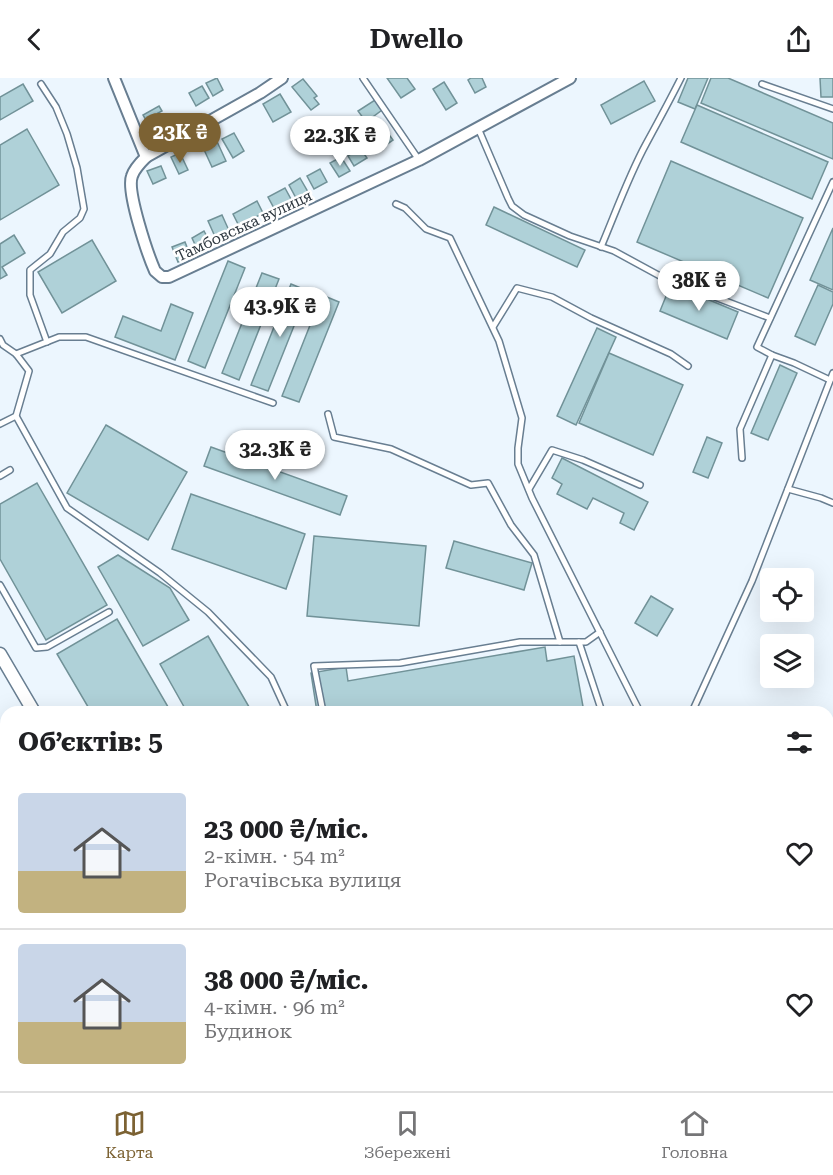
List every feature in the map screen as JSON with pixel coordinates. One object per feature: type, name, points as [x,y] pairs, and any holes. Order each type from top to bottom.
[{"type":"street","points":[[114,78],[146,157],[260,93],[282,78]]},
{"type":"street","name":"Тамбовська вулиця","points":[[146,157],[132,176],[130,184],[134,203],[155,271],[162,277],[176,275],[420,160],[570,78]]},
{"type":"street","points":[[0,654],[30,706]]},
{"type":"lane","points":[[363,78],[420,160]]},
{"type":"lane","points":[[602,247],[646,145],[681,78]]},
{"type":"lane","points":[[41,84],[56,107],[67,134],[77,168],[84,209],[80,218],[63,232],[50,254],[30,270],[30,295],[47,342]]},
{"type":"lane","points":[[762,84],[833,109]]},
{"type":"lane","points":[[478,128],[513,206],[524,215],[602,247],[660,276],[770,318]]},
{"type":"lane","points":[[830,380],[772,355],[757,346],[833,182]]},
{"type":"lane","points":[[396,204],[405,208],[426,229],[450,238],[493,327],[522,418],[518,464],[637,706]]},
{"type":"lane","points":[[493,327],[516,288],[552,297],[591,318],[671,354],[688,366]]},
{"type":"lane","points":[[15,354],[59,337],[86,337],[273,403]]},
{"type":"lane","points":[[0,339],[3,345],[15,354],[30,371],[16,416],[0,424]]},
{"type":"lane","points":[[742,458],[740,429],[772,355]]},
{"type":"lane","points":[[695,706],[752,581],[833,373]]},
{"type":"lane","points":[[328,414],[334,437],[391,449],[471,485],[488,483],[511,525],[534,555],[560,642]]},
{"type":"lane","points":[[16,416],[67,508],[160,573],[208,612],[271,677],[284,706]]},
{"type":"lane","points":[[529,489],[552,450],[583,460],[640,485]]},
{"type":"lane","points":[[0,476],[10,470]]},
{"type":"lane","points":[[788,489],[833,502]]},
{"type":"lane","points":[[0,585],[36,648],[47,647],[110,612]]},
{"type":"lane","points":[[322,706],[314,666],[400,663],[519,642],[586,642],[600,632]]},
{"type":"lane","points":[[579,642],[600,706]]},
{"type":"building","points":[[217,78],[223,90],[213,96],[206,83]]},
{"type":"building","points":[[387,78],[407,78],[415,89],[401,98]]},
{"type":"building","points":[[482,78],[486,87],[475,93],[468,80]]},
{"type":"building","points":[[688,78],[708,78],[695,109],[678,102]]},
{"type":"building","points":[[711,78],[728,78],[833,123],[833,159],[701,103]]},
{"type":"building","points":[[820,78],[833,78],[833,97],[821,97]]},
{"type":"building","points":[[303,79],[317,96],[314,98],[319,104],[311,110],[292,87]]},
{"type":"building","points":[[644,81],[655,101],[611,124],[601,105]]},
{"type":"building","points":[[444,82],[457,103],[446,110],[433,89]]},
{"type":"building","points":[[23,84],[33,101],[0,120],[0,97]]},
{"type":"building","points":[[202,86],[209,98],[196,106],[189,93]]},
{"type":"building","points":[[280,94],[291,112],[273,122],[263,104]]},
{"type":"building","points":[[375,100],[382,110],[366,122],[358,111]]},
{"type":"building","points":[[697,105],[828,162],[812,199],[681,142]]},
{"type":"building","points":[[159,106],[162,111],[158,113],[165,125],[153,132],[143,115]]},
{"type":"building","points":[[27,129],[59,185],[0,220],[0,145]]},
{"type":"building","points":[[385,129],[393,140],[383,147],[375,136]]},
{"type":"building","points":[[234,133],[244,151],[233,158],[222,139]]},
{"type":"building","points":[[214,135],[226,161],[212,167],[200,141]]},
{"type":"building","points":[[360,148],[367,158],[354,166],[348,156]]},
{"type":"building","points":[[180,153],[188,170],[179,174],[171,157]]},
{"type":"building","points":[[341,157],[350,171],[339,177],[330,163]]},
{"type":"building","points":[[671,161],[803,218],[768,298],[637,242]]},
{"type":"building","points":[[161,166],[166,178],[153,184],[147,171]]},
{"type":"building","points":[[320,169],[327,182],[314,189],[307,176]]},
{"type":"building","points":[[300,178],[308,192],[296,198],[289,185]]},
{"type":"building","points":[[285,188],[292,201],[275,210],[268,197]]},
{"type":"building","points":[[257,201],[263,213],[254,218],[256,222],[241,230],[233,214]]},
{"type":"building","points":[[494,207],[585,250],[577,267],[486,225]]},
{"type":"building","points":[[222,215],[231,235],[217,241],[208,221]]},
{"type":"building","points":[[833,228],[833,290],[810,280]]},
{"type":"building","points":[[204,231],[211,244],[198,251],[192,238]]},
{"type":"building","points":[[14,235],[25,253],[2,267],[7,275],[0,279],[0,244]]},
{"type":"building","points":[[92,240],[116,281],[62,313],[38,272]]},
{"type":"building","points":[[185,242],[191,257],[178,262],[172,247]]},
{"type":"building","points":[[228,261],[245,268],[205,368],[188,361]]},
{"type":"building","points":[[262,273],[279,279],[239,380],[222,373]]},
{"type":"building","points":[[291,284],[308,291],[268,391],[251,385]]},
{"type":"building","points":[[671,284],[738,312],[727,339],[660,311]]},
{"type":"building","points":[[818,285],[833,292],[833,304],[815,345],[795,336]]},
{"type":"building","points":[[322,295],[339,302],[299,402],[282,396]]},
{"type":"building","points":[[171,304],[193,313],[175,360],[115,337],[123,316],[161,331]]},
{"type":"building","points":[[597,328],[616,337],[576,425],[557,416]]},
{"type":"building","points":[[609,353],[683,385],[653,455],[579,423]]},
{"type":"building","points":[[780,365],[797,373],[768,440],[751,433]]},
{"type":"building","points":[[106,425],[187,472],[148,540],[67,493]]},
{"type":"building","points":[[707,437],[722,443],[708,478],[693,472]]},
{"type":"building","points":[[211,447],[347,496],[340,515],[204,466]]},
{"type":"building","points":[[562,458],[648,502],[634,530],[620,523],[624,513],[593,498],[587,509],[557,494],[562,484],[552,478]]},
{"type":"building","points":[[37,483],[107,605],[46,640],[0,559],[0,504]]},
{"type":"building","points":[[191,494],[305,534],[286,589],[172,549]]},
{"type":"building","points":[[314,536],[426,546],[419,626],[307,616]]},
{"type":"building","points":[[454,541],[532,563],[524,590],[446,568]]},
{"type":"building","points":[[118,555],[170,588],[189,620],[143,646],[98,567]]},
{"type":"building","points":[[651,596],[673,609],[657,636],[635,623]]},
{"type":"building","points":[[117,619],[168,706],[87,706],[57,654]]},
{"type":"building","points":[[208,636],[249,706],[184,706],[160,664]]},
{"type":"building","points":[[545,647],[547,661],[574,656],[583,706],[316,706],[311,673],[346,667],[348,681]]}]
